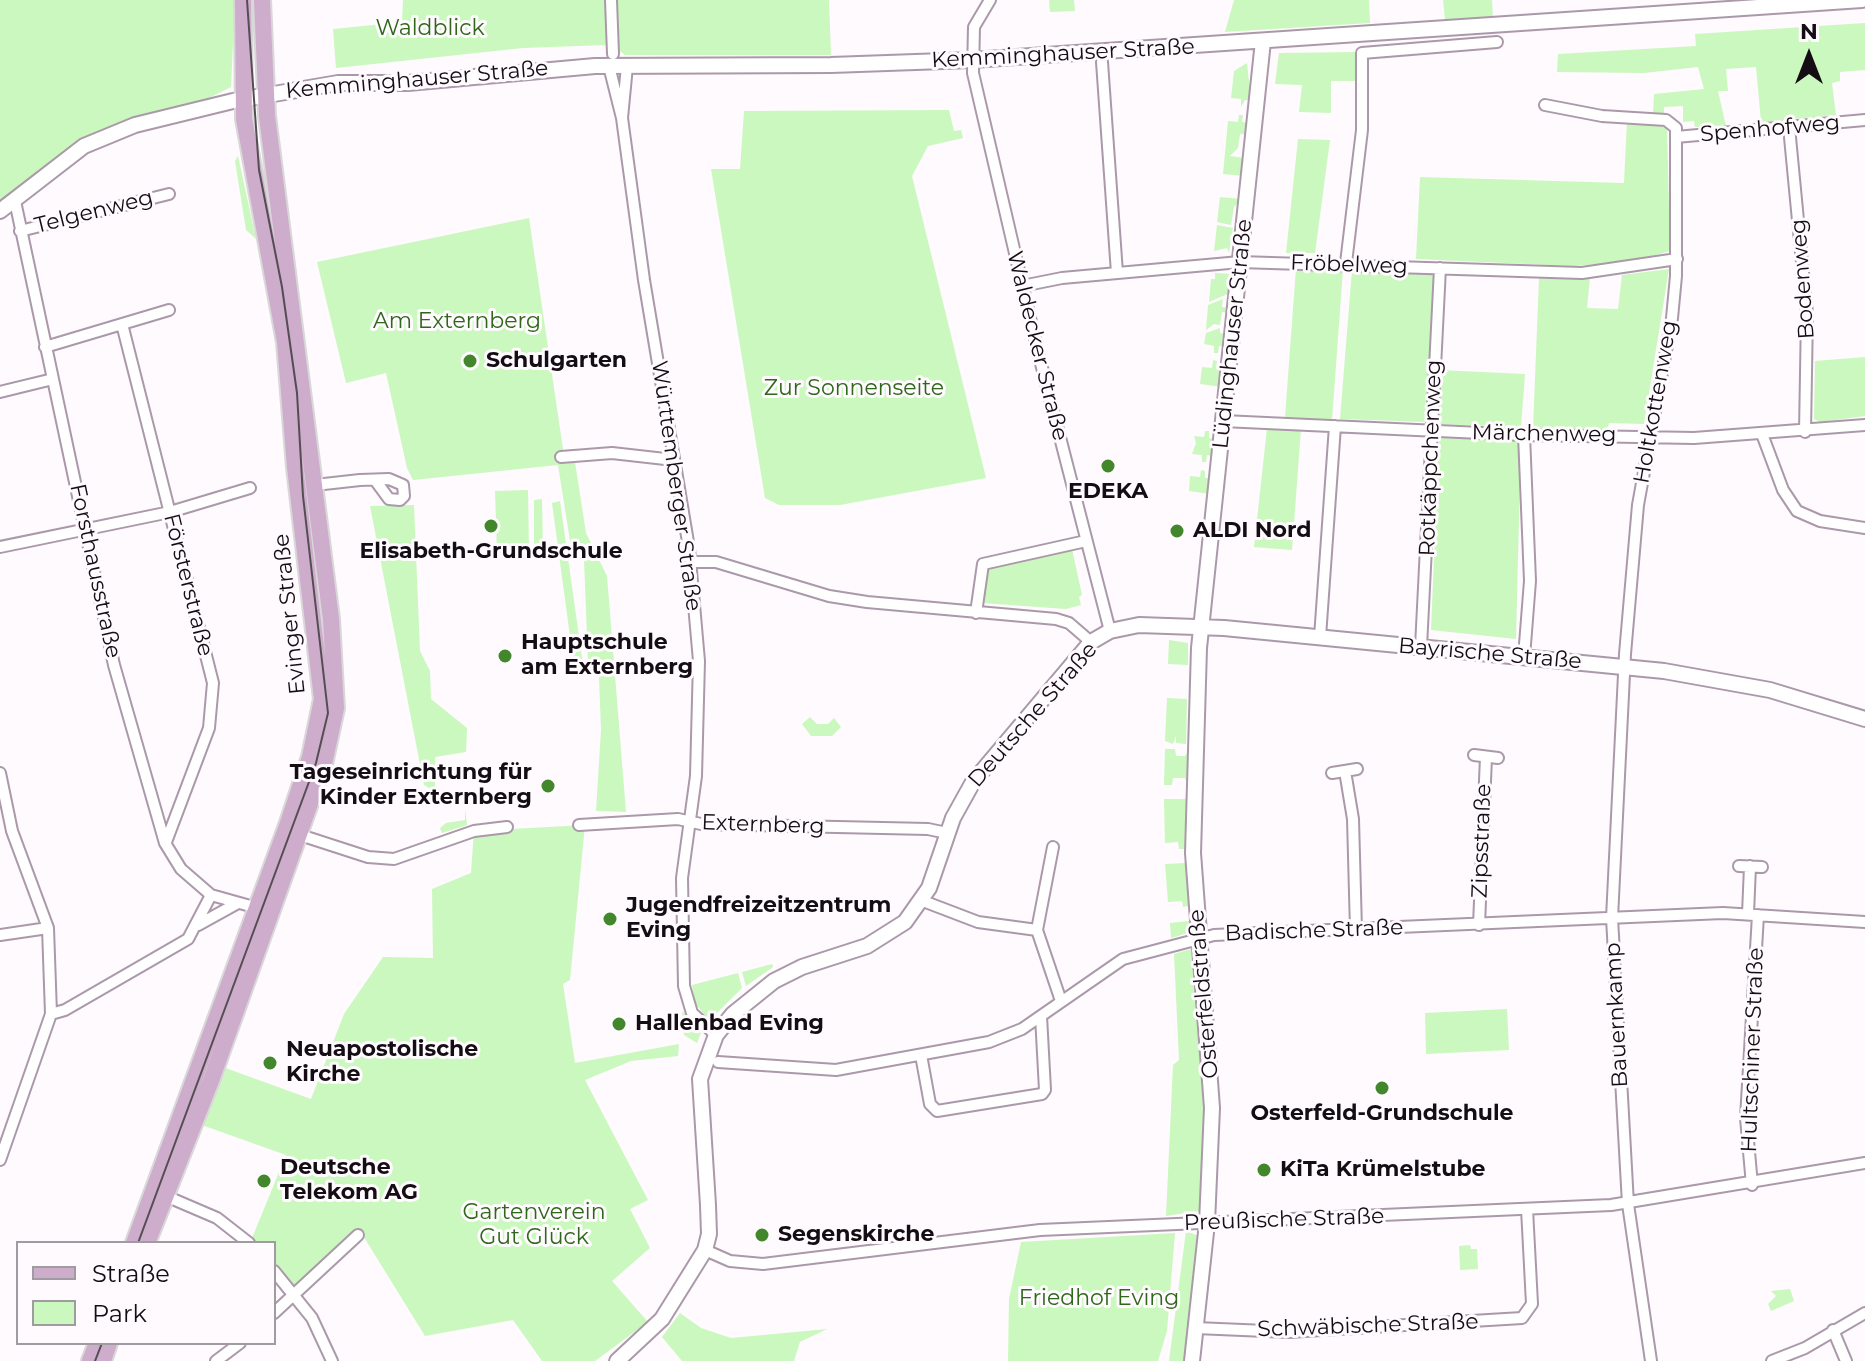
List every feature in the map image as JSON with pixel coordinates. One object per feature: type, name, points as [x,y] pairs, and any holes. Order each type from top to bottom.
[{"type":"main road","name":"Evinger Straße","points":[[243,0],[242,99],[285,342],[295,467],[321,676],[320,719],[291,832]]},
{"type":"main road","name":"Evinger Straße","points":[[135,1241],[212,1078],[263,909],[291,832],[329,749],[336,708],[331,619],[265,95],[262,0]]},
{"type":"main road","name":"Evinger Straße","points":[[147,1241],[159,1194]]},
{"type":"street","name":"Württemberger Straße","points":[[611,0],[611,60],[691,562],[699,661],[699,737],[681,886],[684,986],[692,1013],[716,1035]]},
{"type":"street","points":[[972,60],[974,27],[990,0]]},
{"type":"street","name":"Kemminghauser Straße","points":[[0,211],[92,143],[135,125],[242,99],[338,83],[408,83],[611,60],[627,66],[831,65],[972,60],[1862,0]]},
{"type":"street","name":"Lüdinghauser Straße","points":[[1202,627],[1263,41]]},
{"type":"street","points":[[1346,263],[1362,136],[1362,53],[1497,42]]},
{"type":"street","name":"Waldecker Straße","points":[[972,60],[1022,286],[1110,631]]},
{"type":"street","points":[[1102,62],[1117,273]]},
{"type":"street","name":"Württemberger Straße","points":[[622,118],[627,66]]},
{"type":"street","name":"Spenhofweg","points":[[1545,105],[1602,116],[1666,120],[1676,128],[1676,137],[1865,120]]},
{"type":"street","name":"Bodenweg","points":[[1789,127],[1807,314],[1805,432]]},
{"type":"street","name":"Holtkottenweg","points":[[1625,667],[1638,505],[1672,318],[1677,259],[1676,137]]},
{"type":"street","name":"Telgenweg","points":[[20,231],[169,194]]},
{"type":"street","name":"Forsthausstraße","points":[[15,201],[114,665],[165,843],[181,869],[211,895],[263,909]]},
{"type":"street","name":"Fröbelweg","points":[[1022,286],[1117,273],[1240,262],[1346,263],[1582,273],[1677,259]]},
{"type":"street","name":"Rotkäppchenweg","points":[[1421,647],[1440,268]]},
{"type":"street","points":[[45,347],[169,310]]},
{"type":"street","name":"Försterstraße","points":[[122,324],[213,683],[209,728],[165,843]]},
{"type":"street","points":[[0,392],[53,379]]},
{"type":"street","name":"Märchenweg","points":[[1223,421],[1524,435],[1650,436],[1805,432],[1865,425]]},
{"type":"street","points":[[1320,637],[1335,426]]},
{"type":"street","points":[[1762,434],[1783,490],[1797,511],[1820,521],[1865,528]]},
{"type":"street","points":[[1524,435],[1530,581],[1524,657]]},
{"type":"street","points":[[561,457],[612,453],[674,460]]},
{"type":"street","points":[[315,485],[375,480]]},
{"type":"street","points":[[0,547],[170,512],[250,488]]},
{"type":"street","points":[[976,613],[983,564],[1086,541]]},
{"type":"street","points":[[691,562],[716,562],[829,596],[1062,621],[1091,642]]},
{"type":"street","name":"Bayrische Straße","points":[[1110,631],[1139,625],[1202,627],[1625,667],[1756,687],[1865,719]]},
{"type":"street","name":"Osterfeldstraße","points":[[1192,1361],[1207,1223],[1212,1100],[1192,816],[1202,627]]},
{"type":"street","name":"Deutsche Straße","points":[[617,1361],[662,1319],[705,1250],[709,1219],[700,1079],[716,1035],[758,991],[802,967],[882,939],[905,922],[923,901],[947,833],[973,782],[1091,642],[1110,631]]},
{"type":"street","name":"Bauernkamp","points":[[1625,667],[1612,918],[1628,1204],[1651,1361]]},
{"type":"street","name":"Zipsstraße","points":[[1474,755],[1492,758],[1479,925]]},
{"type":"street","points":[[1332,773],[1357,769]]},
{"type":"street","points":[[1345,771],[1353,819],[1356,930]]},
{"type":"street","points":[[0,773],[12,831],[48,928],[51,1014],[0,1160]]},
{"type":"street","name":"Externberg","points":[[579,825],[607,821],[691,822],[928,829],[947,833]]},
{"type":"street","points":[[291,832],[368,857],[394,859],[474,831],[507,827]]},
{"type":"street","points":[[1053,847],[1037,930],[1061,1001]]},
{"type":"street","points":[[1753,915],[1745,866],[1762,867]]},
{"type":"street","points":[[51,1014],[65,1010],[188,939],[211,895]]},
{"type":"street","points":[[923,901],[977,922],[1037,930]]},
{"type":"street","points":[[198,925],[236,904]]},
{"type":"street","name":"Badische Straße","points":[[718,1062],[836,1070],[1007,1037],[1123,959],[1199,937],[1612,918],[1753,915],[1865,922]]},
{"type":"street","name":"Hultschiner Straße","points":[[1752,1185],[1746,1118],[1753,915]]},
{"type":"street","points":[[0,935],[48,928]]},
{"type":"street","points":[[921,1055],[930,1104],[937,1111],[1042,1094],[1045,1090],[1041,1016]]},
{"type":"street","name":"Preußische Straße","points":[[705,1250],[730,1261],[768,1264],[1040,1230],[1628,1204],[1752,1185],[1865,1163]]},
{"type":"street","points":[[159,1194],[217,1218],[246,1241]]},
{"type":"street","name":"Schwäbische Straße","points":[[1196,1328],[1289,1332],[1418,1327],[1522,1318],[1532,1304],[1527,1209]]},
{"type":"street","points":[[276,1311],[358,1235]]},
{"type":"street","points":[[276,1273],[312,1318],[332,1361]]},
{"type":"street","points":[[1772,1361],[1805,1348],[1865,1313]]},
{"type":"street","points":[[1833,1330],[1846,1361]]},
{"type":"street","points":[[216,1361],[237,1345]]},
{"type":"green space","points":[[0,0],[235,0],[231,87],[207,99],[114,124],[85,137],[0,201]]},
{"type":"green space","name":"Waldblick","points":[[403,0],[605,0],[607,45],[523,48],[336,68],[333,29],[402,22]]},
{"type":"green space","points":[[616,0],[829,0],[831,55],[625,55],[617,49]]},
{"type":"green space","points":[[1049,0],[1074,0],[1075,11],[1050,12]]},
{"type":"green space","points":[[1234,0],[1369,0],[1370,23],[1225,32]]},
{"type":"green space","points":[[1443,0],[1492,0],[1493,19],[1445,20]]},
{"type":"green space","points":[[1865,23],[1865,70],[1840,72],[1840,81],[1832,83],[1836,115],[1761,122],[1756,67],[1726,69],[1728,91],[1718,91],[1726,126],[1695,127],[1694,121],[1683,122],[1683,106],[1664,107],[1664,114],[1653,114],[1654,94],[1704,89],[1698,67],[1644,73],[1557,72],[1558,54],[1696,46],[1695,34]]},
{"type":"green space","points":[[1356,52],[1355,81],[1331,81],[1331,113],[1299,112],[1302,85],[1275,84],[1279,53]]},
{"type":"green space","points":[[1247,63],[1251,100],[1245,100],[1241,107],[1241,99],[1231,98],[1234,71]]},
{"type":"green space","name":"Zur Sonnenseite","points":[[949,110],[954,131],[961,130],[963,138],[928,146],[912,176],[986,478],[840,505],[779,505],[765,498],[711,169],[740,169],[744,111]]},
{"type":"green space","points":[[1239,115],[1243,115],[1242,122],[1251,123],[1249,135],[1240,134],[1238,148],[1230,156],[1244,158],[1245,176],[1223,174],[1228,121],[1238,122]]},
{"type":"green space","points":[[1627,120],[1667,126],[1670,251],[1632,262],[1571,266],[1416,259],[1420,177],[1624,183]]},
{"type":"green space","points":[[1298,139],[1330,140],[1315,253],[1286,253]]},
{"type":"green space","points":[[238,156],[256,239],[246,230],[235,161]]},
{"type":"green space","points":[[1220,197],[1242,199],[1234,207],[1231,225],[1217,222]]},
{"type":"green space","name":"Am Externberg","points":[[529,218],[564,456],[575,462],[586,533],[607,576],[626,812],[596,811],[601,730],[599,677],[588,662],[584,559],[571,547],[558,465],[413,480],[407,468],[386,373],[346,383],[317,262]]},
{"type":"green space","points":[[1217,225],[1233,228],[1229,253],[1227,248],[1214,251]]},
{"type":"green space","points":[[1296,268],[1343,269],[1332,420],[1285,417]]},
{"type":"green space","points":[[1669,269],[1644,424],[1609,423],[1607,431],[1533,428],[1539,278],[1590,278],[1587,308],[1618,309],[1622,275]]},
{"type":"green space","points":[[1352,270],[1440,274],[1426,422],[1340,419]]},
{"type":"green space","points":[[1215,273],[1233,274],[1232,292],[1209,302],[1211,279],[1215,279]]},
{"type":"green space","points":[[1223,299],[1222,307],[1230,308],[1230,313],[1222,312],[1220,325],[1214,324],[1206,330],[1208,305]]},
{"type":"green space","points":[[1220,328],[1220,333],[1228,334],[1226,347],[1219,346],[1218,353],[1214,353],[1214,346],[1204,344],[1206,333]]},
{"type":"green space","points":[[1865,357],[1865,416],[1820,422],[1814,419],[1815,361]]},
{"type":"green space","points":[[1213,360],[1217,361],[1216,369],[1224,370],[1222,387],[1200,384],[1202,367],[1212,368]]},
{"type":"green space","points":[[1439,370],[1525,374],[1521,427],[1435,424]]},
{"type":"green space","points":[[1267,428],[1301,429],[1292,550],[1254,547]]},
{"type":"green space","points":[[1205,431],[1209,431],[1209,438],[1217,439],[1214,456],[1207,455],[1206,462],[1202,462],[1202,455],[1192,454],[1196,443],[1194,436],[1204,437]]},
{"type":"green space","points":[[1439,435],[1521,438],[1516,639],[1431,630]]},
{"type":"green space","points":[[1201,470],[1205,471],[1205,478],[1212,478],[1210,494],[1189,491],[1190,476],[1200,477]]},
{"type":"green space","points":[[528,490],[529,553],[497,553],[495,491]]},
{"type":"green space","points":[[542,499],[543,552],[534,552],[534,500]]},
{"type":"green space","points":[[560,501],[583,665],[574,666],[552,503]]},
{"type":"green space","points":[[414,505],[420,651],[430,671],[431,699],[467,728],[466,752],[435,757],[435,787],[431,789],[424,785],[370,506]]},
{"type":"green space","points":[[1072,549],[1082,595],[1079,597],[1081,605],[1066,609],[982,603],[985,568]]},
{"type":"green space","points":[[1169,640],[1188,643],[1188,665],[1168,664]]},
{"type":"green space","points":[[1167,698],[1187,699],[1186,744],[1176,743],[1176,736],[1173,744],[1165,741]]},
{"type":"green space","points":[[810,717],[817,724],[828,724],[834,718],[841,727],[832,736],[811,736],[802,724]]},
{"type":"green space","points":[[1165,749],[1175,749],[1176,756],[1185,756],[1188,751],[1187,784],[1185,778],[1173,778],[1172,785],[1164,785]]},
{"type":"green space","points":[[1187,792],[1188,849],[1179,849],[1178,842],[1165,843],[1164,799],[1185,799]]},
{"type":"green space","points":[[465,808],[467,825],[442,833],[440,828],[446,823],[465,820]]},
{"type":"green space","name":"Gartenverein Gut Glück","points":[[585,825],[570,980],[563,984],[575,1063],[679,1044],[678,1056],[631,1061],[585,1080],[648,1200],[630,1209],[650,1248],[612,1281],[648,1322],[595,1361],[542,1361],[513,1320],[425,1336],[362,1234],[294,1294],[276,1273],[276,1241],[251,1241],[286,1155],[199,1124],[220,1066],[311,1099],[344,1014],[383,957],[433,958],[432,889],[471,873],[474,831]]},
{"type":"green space","points":[[1186,857],[1192,905],[1183,907],[1182,901],[1168,902],[1165,864],[1186,863]]},
{"type":"green space","points":[[1189,915],[1192,916],[1188,933],[1171,938],[1170,923],[1189,921]]},
{"type":"green space","points":[[1195,948],[1203,1061],[1203,1203],[1199,1211],[1166,1216],[1173,1065],[1179,1060],[1174,954]]},
{"type":"green space","points":[[772,964],[773,967],[746,986],[742,972]]},
{"type":"green space","points":[[738,973],[742,988],[713,1017],[707,1018],[695,1003],[692,985]]},
{"type":"green space","points":[[1507,1009],[1509,1050],[1426,1054],[1425,1013]]},
{"type":"green space","points":[[682,1011],[702,1030],[697,1043],[684,1035]]},
{"type":"green space","points":[[1186,1231],[1201,1237],[1188,1361],[1169,1361]]},
{"type":"green space","name":"Friedhof Eving","points":[[1175,1233],[1167,1331],[1158,1361],[1008,1361],[1009,1299],[1021,1242]]},
{"type":"green space","points":[[1470,1245],[1471,1249],[1477,1249],[1478,1269],[1460,1270],[1459,1246]]},
{"type":"green space","points":[[1790,1289],[1794,1301],[1771,1311],[1768,1304],[1776,1296],[1771,1291]]},
{"type":"green space","points":[[680,1313],[701,1328],[731,1338],[827,1329],[800,1342],[794,1361],[682,1361],[662,1337]]},
{"type":"tram line","points":[[139,1241],[316,763],[328,713],[303,496],[297,393],[282,287],[259,170],[247,0]]},
{"type":"tram line","points":[[95,1361],[101,1345]]},
{"type":"place","name":"Schulgarten","points":[[470,361]]},
{"type":"place","name":"EDEKA","points":[[1108,466]]},
{"type":"place","name":"Elisabeth-Grundschule","points":[[491,526]]},
{"type":"place","name":"ALDI Nord","points":[[1177,531]]},
{"type":"place","name":"Hauptschule am Externberg","points":[[505,656]]},
{"type":"place","name":"Tageseinrichtung für Kinder Externberg","points":[[548,786]]},
{"type":"place","name":"Jugendfreizeitzentrum Eving","points":[[610,919]]},
{"type":"place","name":"Hallenbad Eving","points":[[619,1024]]},
{"type":"place","name":"Neuapostolische Kirche","points":[[270,1063]]},
{"type":"place","name":"Osterfeld-Grundschule","points":[[1382,1088]]},
{"type":"place","name":"KiTa Krümelstube","points":[[1264,1170]]},
{"type":"place","name":"Deutsche Telekom AG","points":[[264,1181]]},
{"type":"place","name":"Segenskirche","points":[[762,1235]]}]
